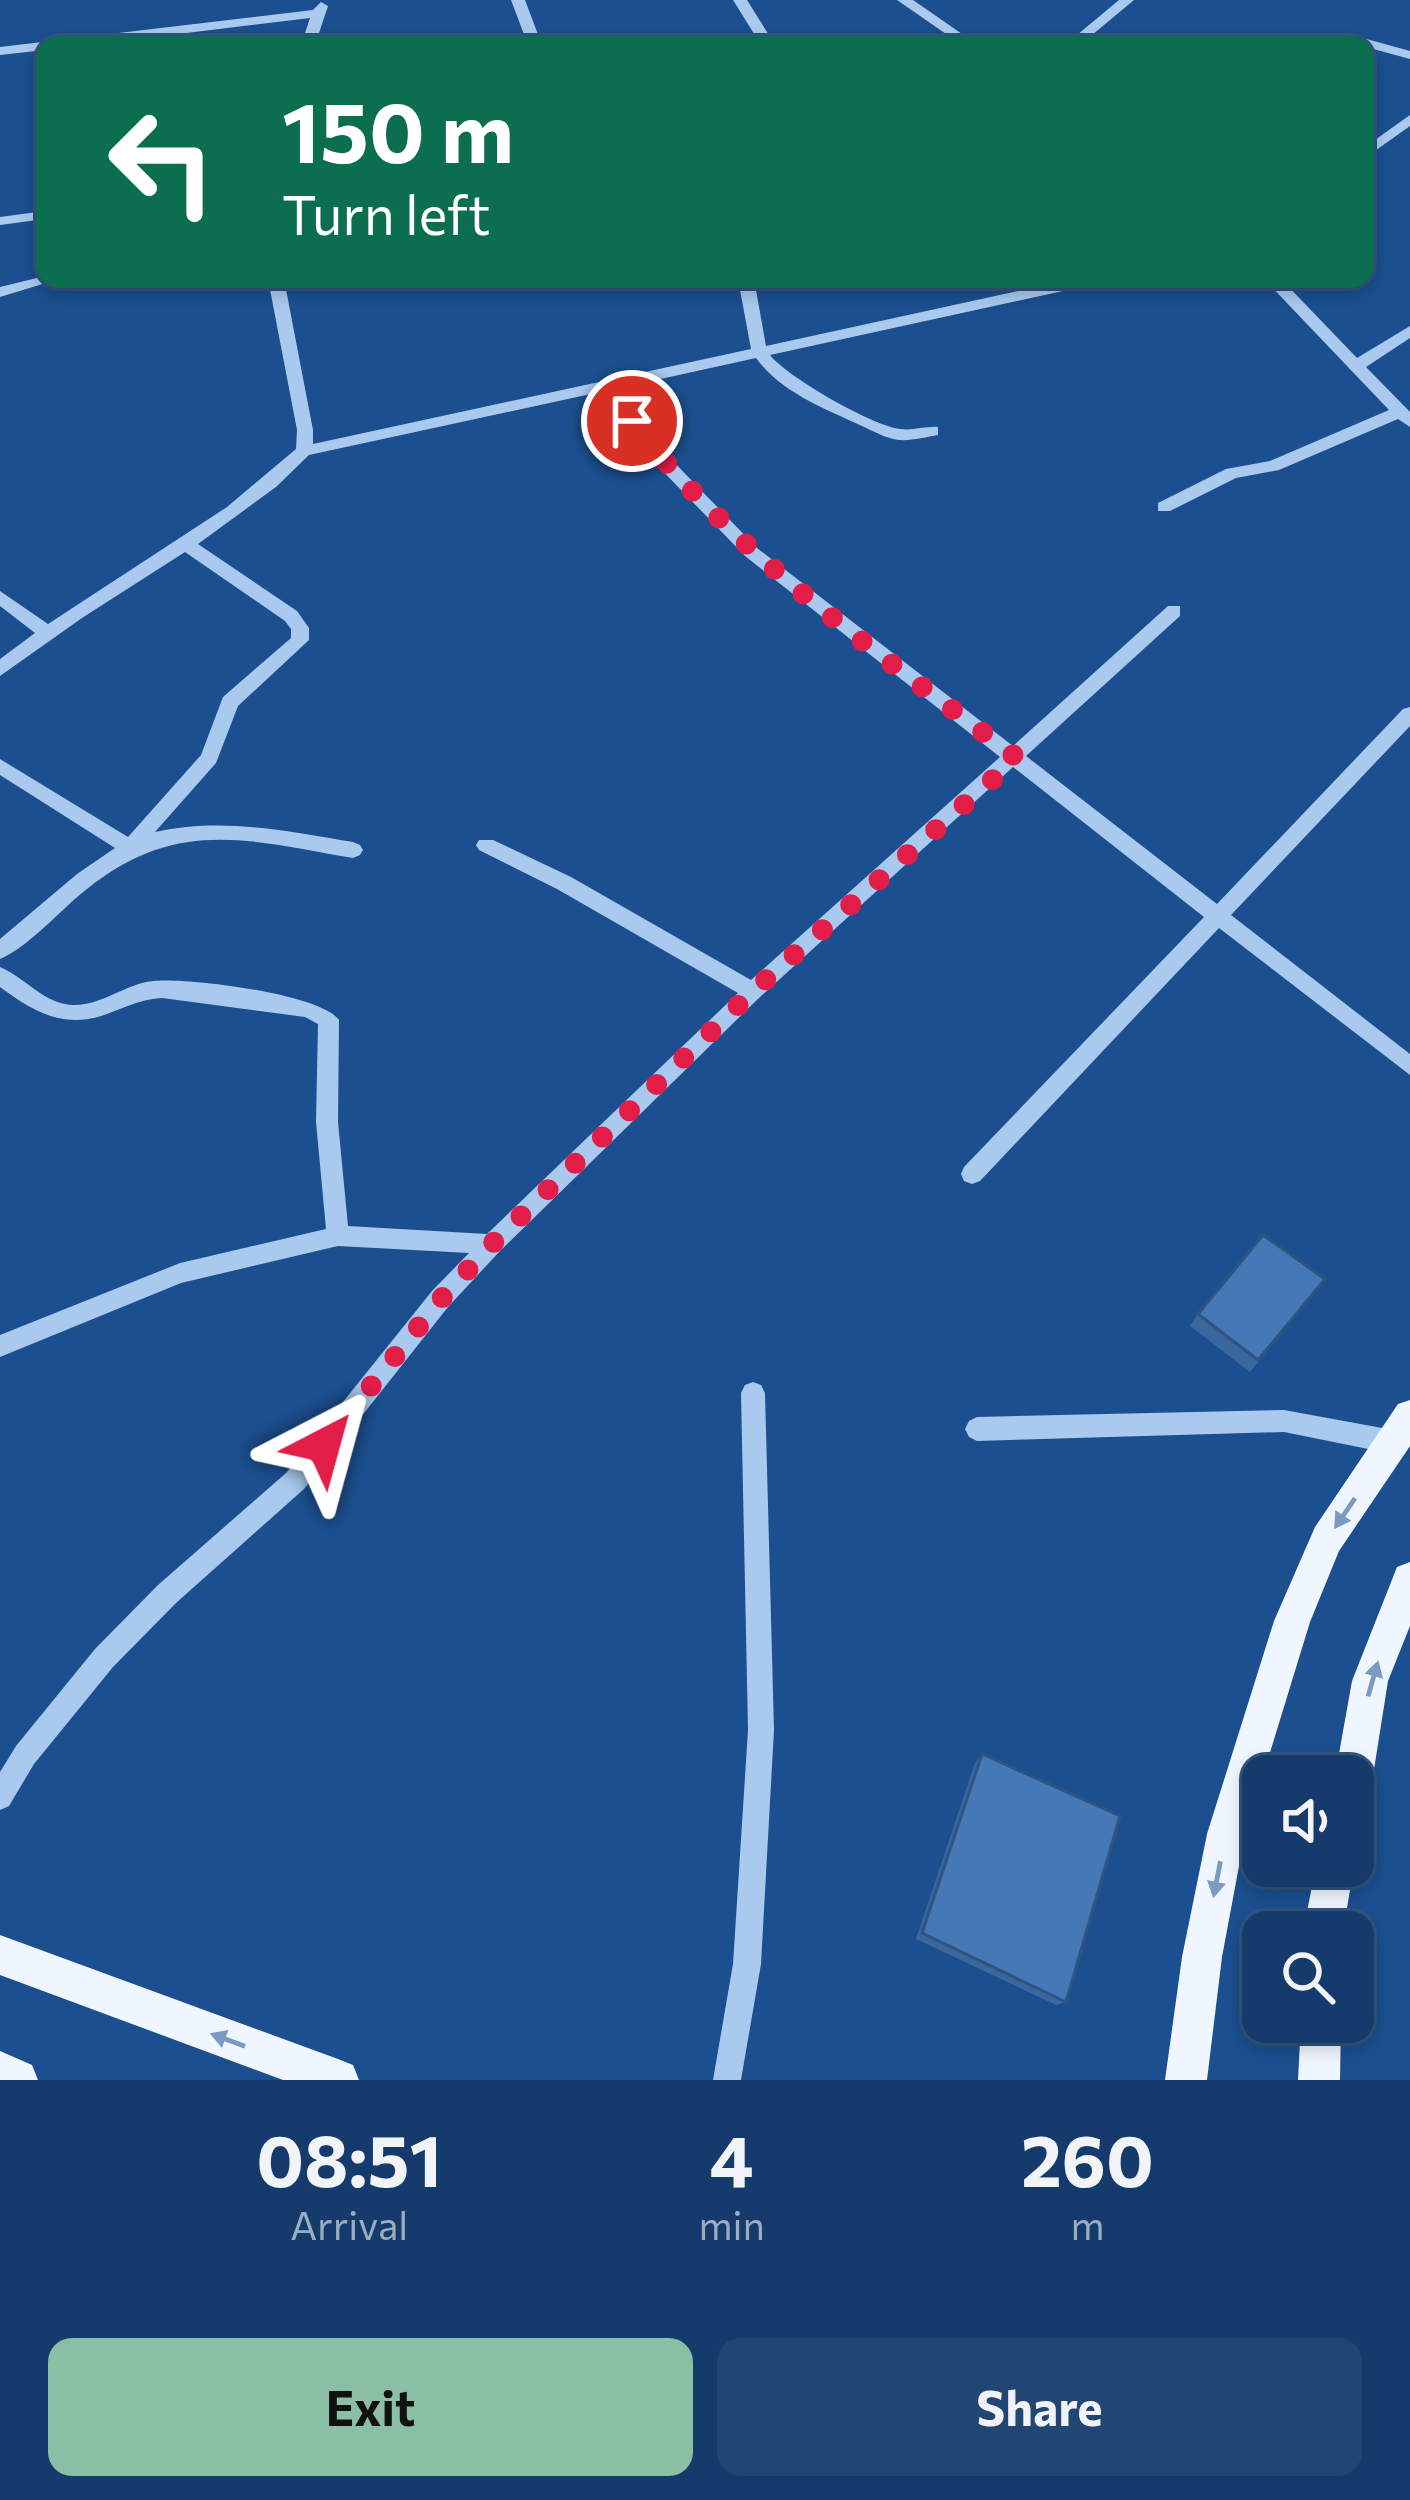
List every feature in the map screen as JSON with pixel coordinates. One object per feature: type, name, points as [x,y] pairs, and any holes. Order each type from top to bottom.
[{"type":"main road","points":[[1186,2080],[1202,1957],[1226,1834],[1292,1621],[1327,1539],[1402,1429]]},
{"type":"main road","points":[[1358,1755],[1370,1681],[1410,1580]]},
{"type":"main road","points":[[0,1955],[338,2080]]},
{"type":"main road","points":[[1319,2080],[1320,2043]]},
{"type":"main road","points":[[0,2072],[17,2080]]},
{"type":"street","points":[[518,0],[532,36]]},
{"type":"street","points":[[740,0],[762,36]]},
{"type":"street","points":[[904,0],[958,36]]},
{"type":"street","points":[[1083,36],[1127,0]]},
{"type":"street","points":[[112,36],[321,6],[311,36]]},
{"type":"street","points":[[1374,45],[1410,55]]},
{"type":"street","points":[[0,52],[36,47]]},
{"type":"street","points":[[1374,147],[1410,119]]},
{"type":"street","points":[[0,221],[36,216]]},
{"type":"street","points":[[0,292],[36,283]]},
{"type":"street","points":[[278,288],[304,451]]},
{"type":"street","points":[[748,288],[760,353],[773,369],[814,396],[898,435],[932,431]]},
{"type":"street","points":[[0,668],[45,631],[185,544],[282,473],[304,451],[1054,288]]},
{"type":"street","points":[[1164,507],[1232,473],[1273,466],[1405,417],[1281,288]]},
{"type":"street","points":[[1355,366],[1410,331]]},
{"type":"street","points":[[603,384],[660,458],[751,552],[1410,1066]]},
{"type":"street","points":[[0,951],[130,848],[209,758],[230,702],[300,640],[301,628],[291,616],[185,544]]},
{"type":"street","points":[[0,597],[45,631]]},
{"type":"street","points":[[0,1797],[25,1755],[104,1658],[167,1594],[295,1481],[440,1300],[492,1244],[753,991],[1017,758],[1174,611]]},
{"type":"street","points":[[972,1174],[1410,714]]},
{"type":"street","points":[[0,766],[130,848],[187,832],[235,832],[353,850]]},
{"type":"street","points":[[486,845],[564,883],[753,991]]},
{"type":"street","points":[[0,976],[42,1005],[67,1012],[84,1013],[126,993],[156,989],[309,1009],[329,1020],[327,1122],[338,1236]]},
{"type":"street","points":[[0,1346],[180,1274],[338,1236],[492,1244]]},
{"type":"street","points":[[727,2080],[747,1964],[761,1730],[753,1393]]},
{"type":"street","points":[[977,1429],[1284,1421],[1402,1429]]},
{"type":"building","points":[[1263,1235],[1325,1279],[1258,1360],[1198,1314]]},
{"type":"building","points":[[982,1754],[1120,1816],[1066,2002],[922,1933]]},
{"type":"route","points":[[324,1445],[440,1300],[492,1244],[753,991],[1017,758],[849,633],[751,552],[660,458],[632,421]]}]
